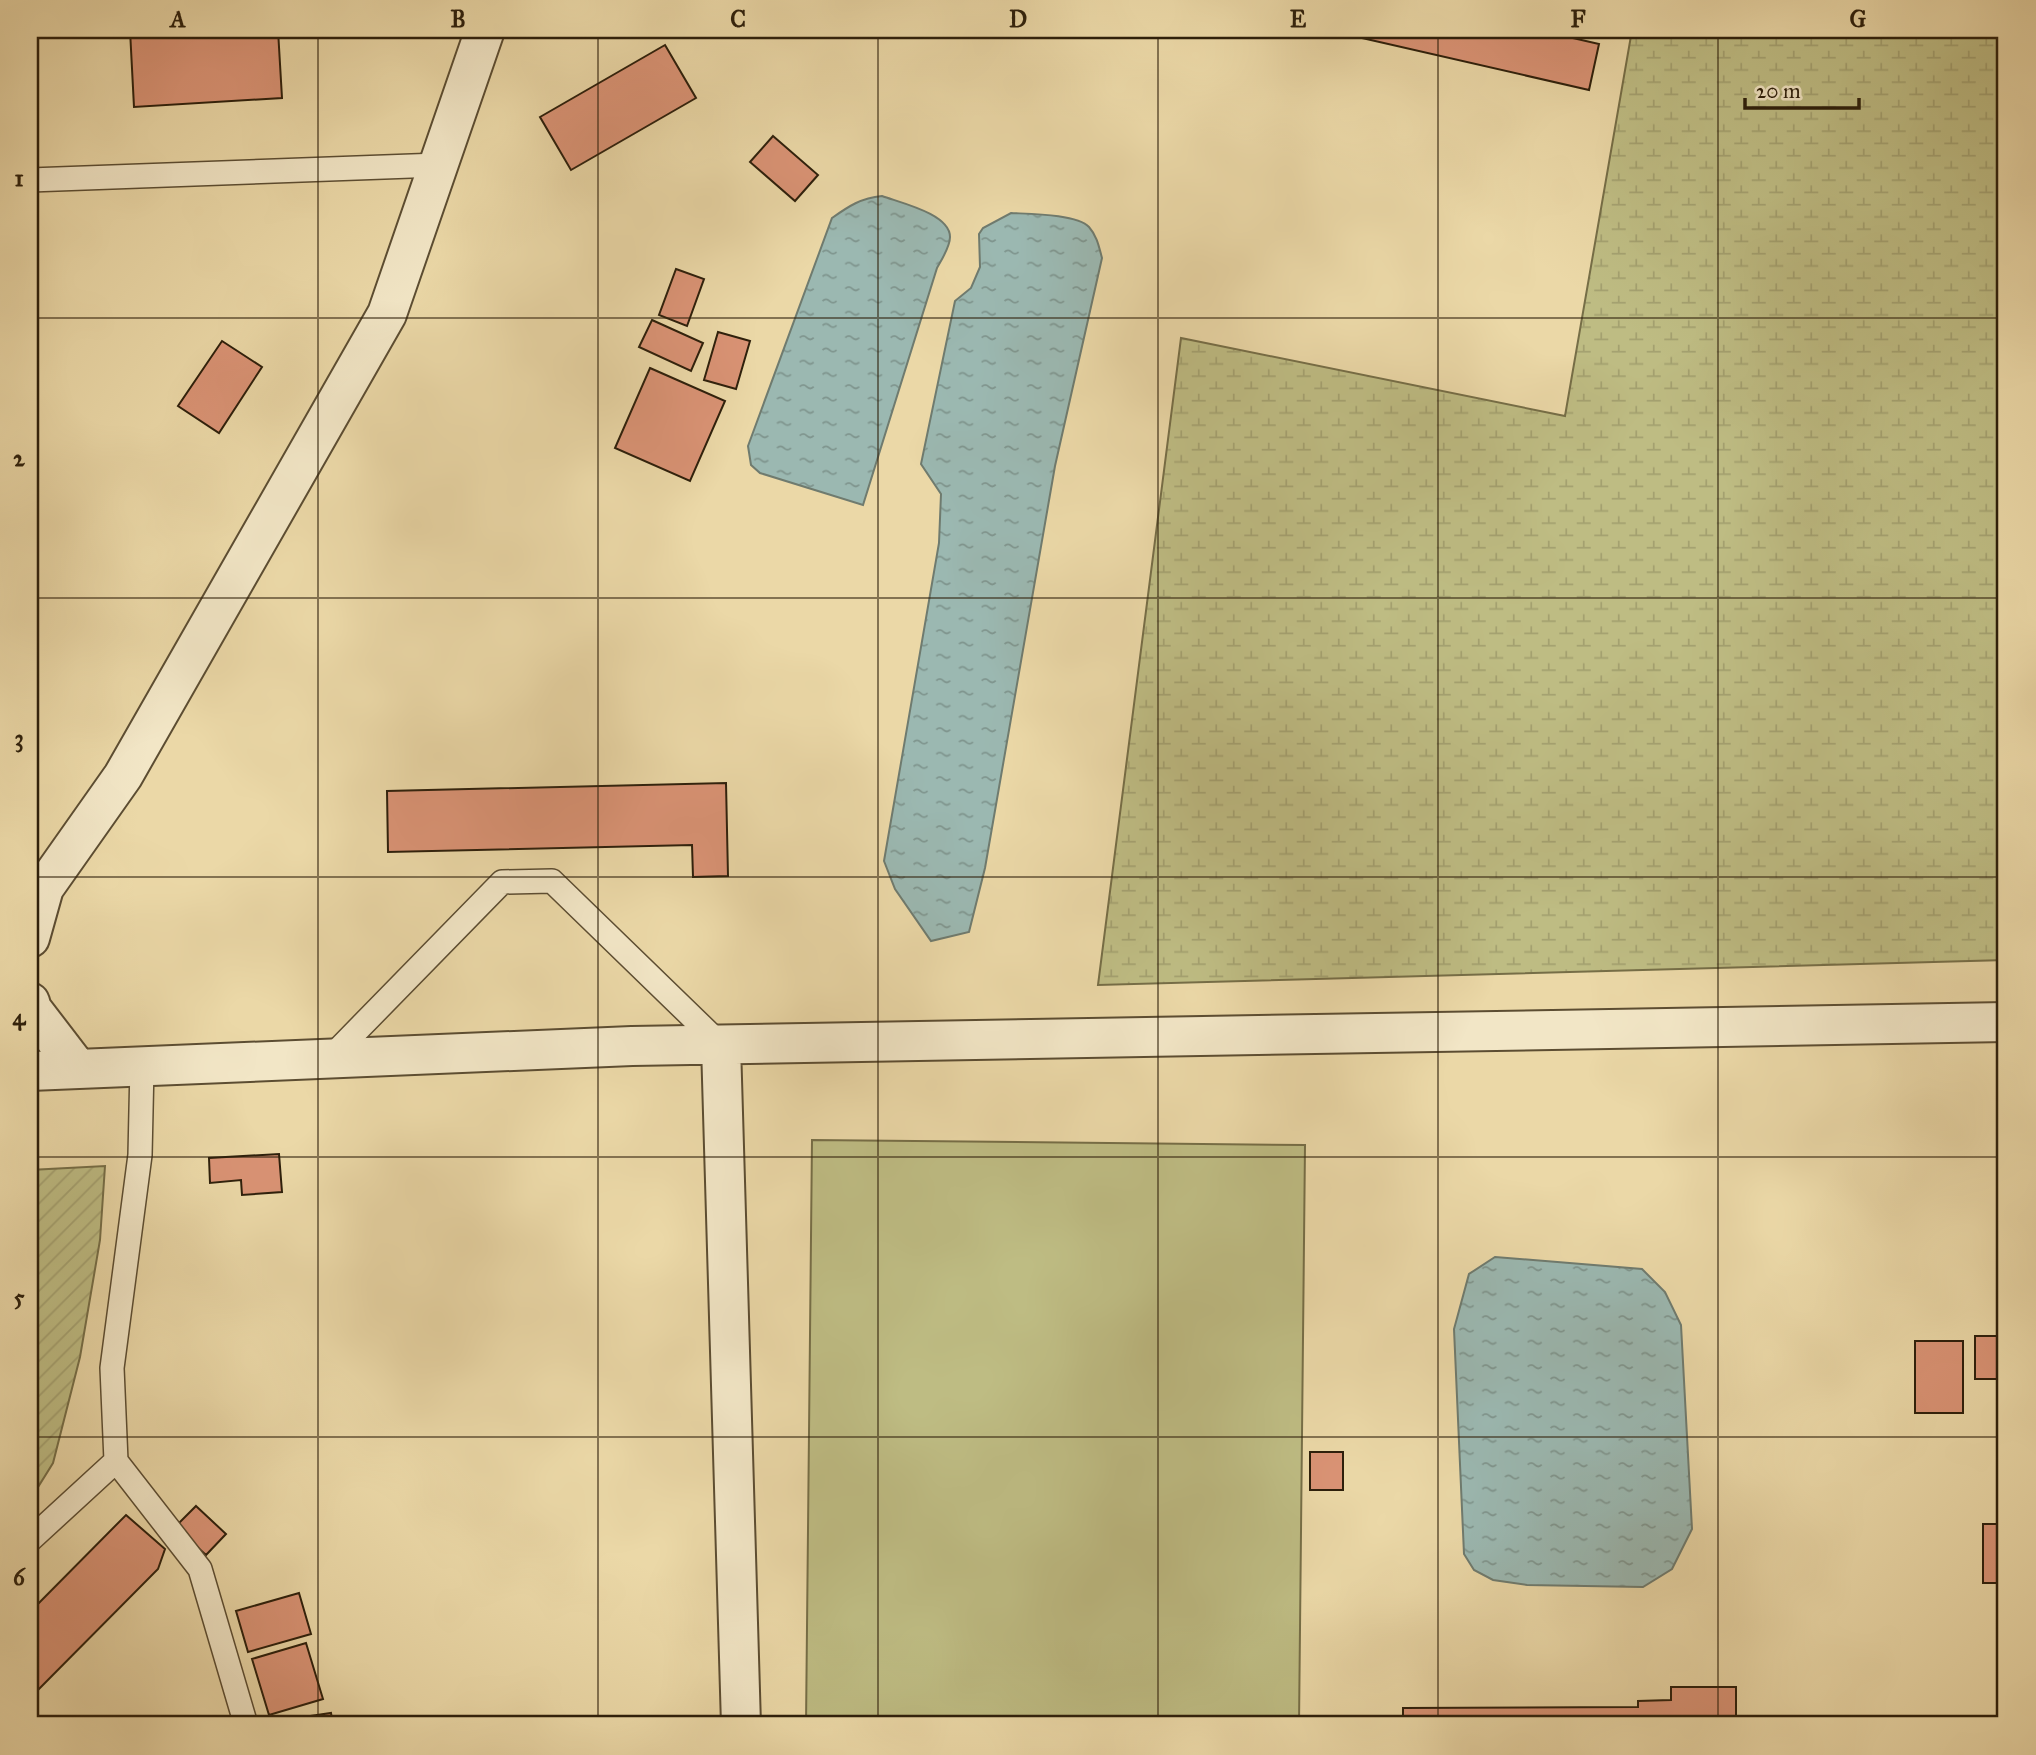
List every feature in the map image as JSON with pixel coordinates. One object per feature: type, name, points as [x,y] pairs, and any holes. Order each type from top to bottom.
[{"type":"street","points":[[30,938],[37,895],[123,776],[387,314],[485,30]]},
{"type":"street","points":[[30,1002],[32,1009],[78,1069]]},
{"type":"street","points":[[30,1071],[721,1045],[2006,1022]]},
{"type":"street","points":[[721,1045],[741,1725]]},
{"type":"lane","points":[[30,180],[439,165]]},
{"type":"lane","points":[[330,1058],[502,883],[552,881],[721,1045]]},
{"type":"lane","points":[[142,1066],[140,1155],[112,1368],[116,1461],[200,1569],[246,1725]]},
{"type":"lane","points":[[30,1541],[116,1461]]},
{"type":"green space","points":[[1632,30],[2006,30],[2006,960],[1098,985],[1181,338],[1565,416]]},
{"type":"green space","points":[[812,1140],[1305,1145],[1299,1725],[806,1725]]},
{"type":"green space","points":[[105,1166],[100,1240],[80,1357],[53,1463],[30,1500],[30,1170]]},
{"type":"water","points":[[882,196],[933,216],[948,229],[950,241],[937,268],[863,505],[760,473],[751,465],[748,446],[832,218],[856,203]]},
{"type":"water","points":[[1011,213],[1074,219],[1083,223],[1094,234],[1102,258],[1055,466],[985,868],[969,932],[931,941],[895,889],[884,861],[939,543],[941,494],[921,464],[955,301],[971,288],[980,267],[979,234],[983,228]]},
{"type":"water","points":[[1495,1257],[1642,1269],[1665,1292],[1681,1325],[1692,1529],[1672,1569],[1643,1587],[1527,1585],[1493,1580],[1474,1570],[1464,1554],[1454,1329],[1469,1274]]},
{"type":"building","points":[[130,30],[278,30],[282,98],[134,107]]},
{"type":"building","points":[[1327,30],[1538,30],[1599,44],[1589,90]]},
{"type":"building","points":[[665,45],[696,98],[571,170],[540,117]]},
{"type":"building","points":[[773,136],[818,175],[795,201],[750,162]]},
{"type":"building","points":[[676,269],[704,279],[687,326],[659,315]]},
{"type":"building","points":[[652,320],[703,343],[691,371],[639,347]]},
{"type":"building","points":[[718,332],[750,341],[736,389],[704,380]]},
{"type":"building","points":[[222,341],[262,367],[219,433],[178,406]]},
{"type":"building","points":[[650,368],[725,401],[690,481],[615,448]]},
{"type":"building","points":[[726,783],[728,876],[693,877],[692,845],[388,852],[387,791]]},
{"type":"building","points":[[279,1154],[282,1192],[242,1195],[241,1180],[210,1183],[209,1158]]},
{"type":"building","points":[[1975,1336],[2006,1336],[2006,1379],[1975,1379]]},
{"type":"building","points":[[1915,1341],[1963,1341],[1963,1413],[1915,1413]]},
{"type":"building","points":[[1310,1452],[1343,1452],[1343,1490],[1310,1490]]},
{"type":"building","points":[[196,1506],[226,1534],[206,1555],[175,1527]]},
{"type":"building","points":[[126,1515],[165,1549],[158,1569],[30,1698],[30,1612]]},
{"type":"building","points":[[1983,1524],[2006,1524],[2006,1583],[1983,1583]]},
{"type":"building","points":[[299,1593],[311,1634],[248,1652],[236,1611]]},
{"type":"building","points":[[306,1643],[323,1699],[269,1715],[252,1659]]},
{"type":"building","points":[[1671,1687],[1736,1687],[1736,1725],[1403,1725],[1403,1708],[1638,1707],[1638,1701],[1671,1700]]},
{"type":"building","points":[[331,1713],[333,1725],[277,1725],[276,1721]]}]
